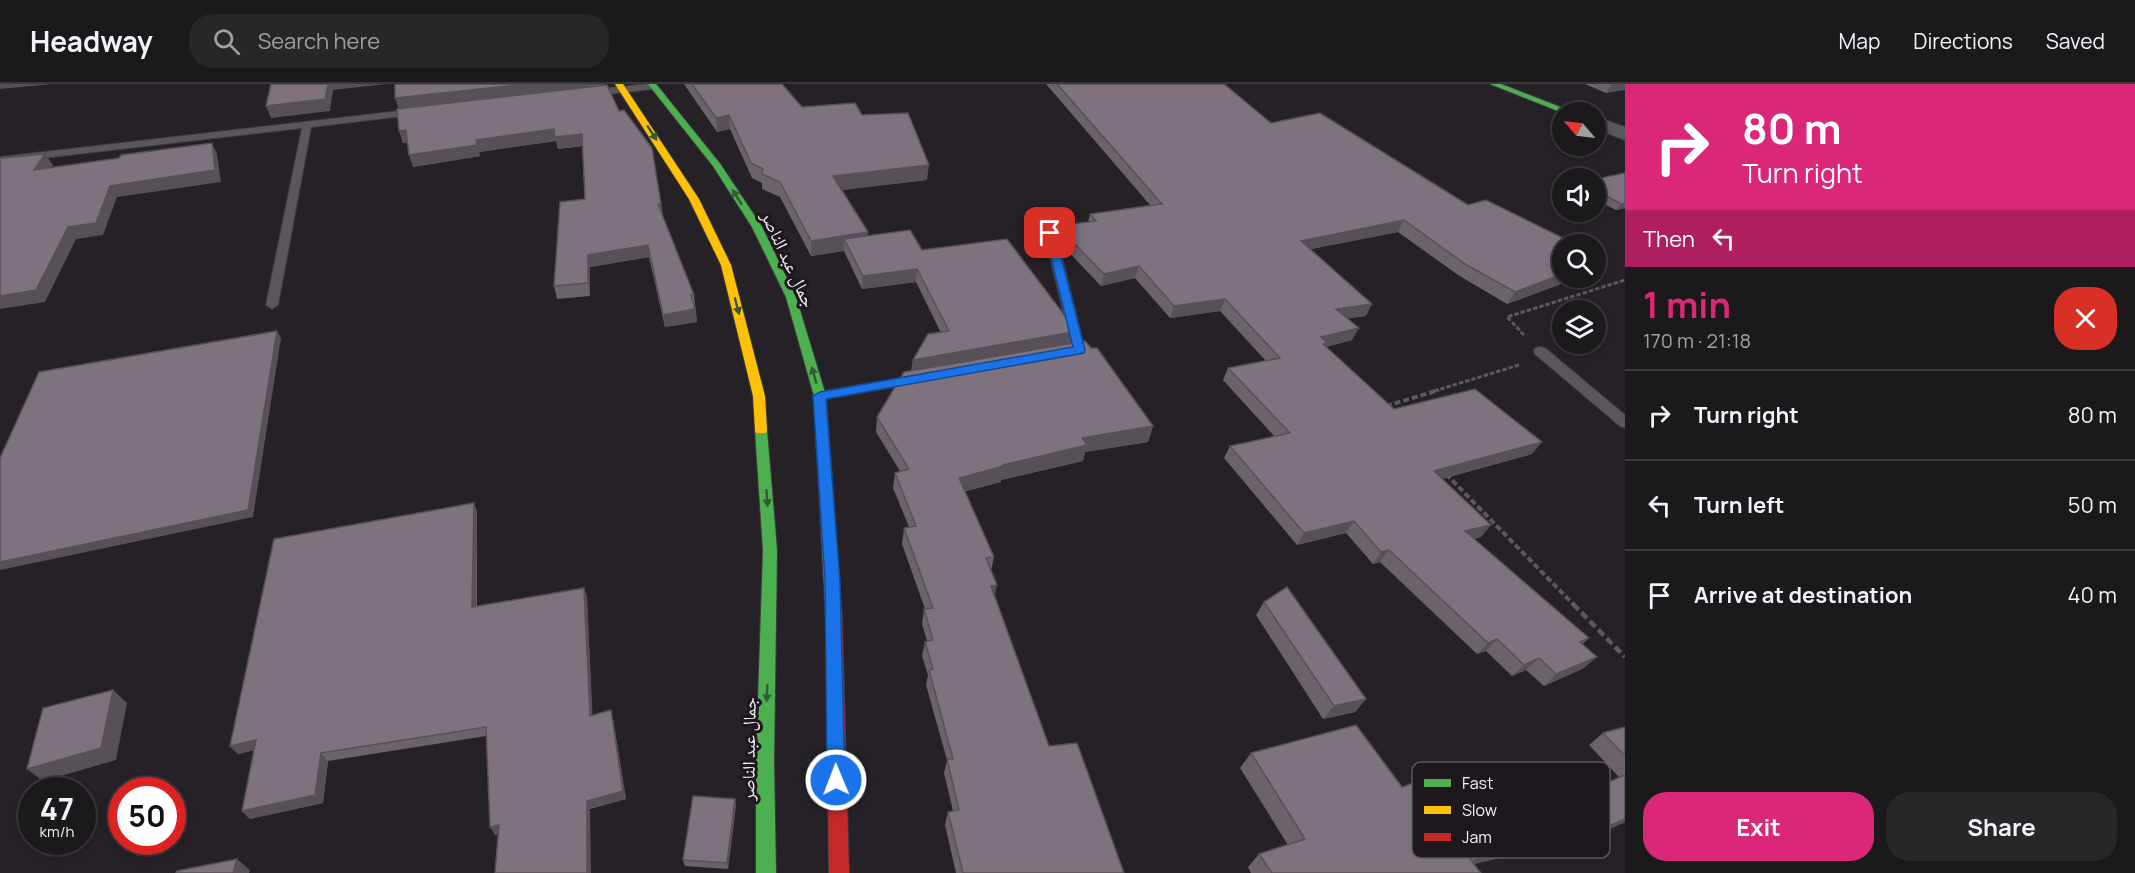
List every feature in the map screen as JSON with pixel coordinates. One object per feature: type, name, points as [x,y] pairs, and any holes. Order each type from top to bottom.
[{"type":"main road","points":[[1494,84],[1552,106]]},
{"type":"main road","name":"جمال عبد الناصر","points":[[653,85],[717,165],[757,227],[791,297],[820,396],[832,581],[840,873]]},
{"type":"main road","name":"جمال عبد الناصر","points":[[621,87],[694,199],[726,265],[759,396],[770,550],[765,760],[766,873]]},
{"type":"street","points":[[1606,127],[1625,134]]},
{"type":"lane","points":[[576,95],[621,87],[653,85]]},
{"type":"lane","points":[[0,160],[424,112]]},
{"type":"lane","points":[[272,305],[307,125]]},
{"type":"lane","points":[[1050,233],[1079,350],[1056,354]]},
{"type":"lane","points":[[1540,351],[1625,423]]},
{"type":"lane","points":[[820,396],[926,377]]},
{"type":"path","points":[[1389,416],[1381,408],[1537,359],[1540,351],[1507,317],[1625,280]]},
{"type":"path","points":[[1438,466],[1625,657]]},
{"type":"building","points":[[271,84],[328,84],[325,99],[266,106]]},
{"type":"building","points":[[395,84],[526,84],[395,98]]},
{"type":"building","points":[[692,84],[782,84],[802,107],[855,103],[862,115],[908,113],[929,165],[833,176],[868,232],[811,241],[780,182],[762,174],[763,169],[751,163],[729,115],[716,118]]},
{"type":"building","points":[[1057,84],[1224,84],[1271,123],[1320,113],[1468,205],[1486,200],[1555,234],[1552,234],[1552,278],[1515,292],[1465,264],[1404,220],[1301,241],[1372,304],[1336,309],[1359,328],[1321,337],[1327,343],[1323,344],[1394,409],[1475,389],[1542,442],[1434,471],[1491,525],[1465,531],[1589,638],[1580,642],[1597,657],[1556,674],[1539,658],[1524,665],[1497,639],[1488,643],[1389,550],[1381,552],[1354,521],[1304,533],[1230,446],[1290,433],[1228,368],[1280,358],[1225,299],[1174,306],[1139,266],[1104,274],[1064,233],[1071,232],[1065,225],[1096,221],[1090,214],[1162,204]]},
{"type":"building","points":[[607,85],[619,111],[624,110],[652,148],[661,204],[658,204],[694,295],[691,295],[695,309],[663,315],[648,245],[588,255],[588,283],[554,286],[560,202],[585,199],[582,134],[555,137],[554,129],[476,140],[477,145],[409,155],[406,130],[399,131],[397,109]]},
{"type":"building","points":[[212,143],[215,170],[110,186],[96,223],[68,227],[36,290],[0,296],[0,158],[45,154],[34,170]]},
{"type":"building","points":[[1625,173],[1625,203],[1621,204],[1606,196],[1606,177]]},
{"type":"building","points":[[910,230],[922,250],[1007,239],[1071,324],[1073,332],[913,360],[928,334],[949,331],[917,269],[863,276],[844,239]]},
{"type":"building","points":[[277,331],[248,510],[0,562],[0,458],[39,372]]},
{"type":"building","points":[[1085,341],[1091,348],[1097,348],[1153,426],[1082,438],[1087,445],[959,478],[994,557],[986,558],[997,585],[991,586],[1049,746],[1077,743],[1124,873],[963,873],[948,812],[959,810],[947,759],[953,759],[929,670],[933,669],[925,642],[933,640],[924,609],[933,608],[904,528],[916,526],[895,473],[909,469],[877,417],[904,372]]},
{"type":"building","points":[[474,503],[472,607],[584,588],[590,716],[611,710],[623,791],[587,801],[587,873],[495,873],[499,825],[490,827],[486,727],[321,753],[315,795],[242,811],[256,740],[230,746],[274,539]]},
{"type":"building","points":[[1287,587],[1366,699],[1334,706],[1264,602]]},
{"type":"building","points":[[113,690],[101,748],[27,769],[43,708]]},
{"type":"building","points":[[1356,725],[1402,787],[1412,785],[1412,858],[1469,858],[1481,873],[1272,873],[1259,854],[1305,839],[1251,753]]},
{"type":"building","points":[[1625,727],[1625,756],[1603,733]]},
{"type":"building","points":[[1625,775],[1625,819],[1610,825],[1610,782]]},
{"type":"building","points":[[693,796],[735,799],[727,863],[683,860]]},
{"type":"building","points":[[237,859],[233,873],[176,873],[177,871]]},
{"type":"traffic: fast","points":[[652,84],[717,165],[757,227],[791,297],[820,396],[834,621]]},
{"type":"traffic: fast","points":[[1494,84],[1552,106]]},
{"type":"traffic: fast","points":[[761,430],[770,550],[765,761],[766,873]]},
{"type":"traffic: slow","points":[[619,84],[694,199],[726,265],[759,396],[761,430]]},
{"type":"traffic: jam","points":[[834,621],[839,873]]},
{"type":"route","points":[[836,780],[832,581],[820,396],[1079,350],[1050,233]]}]
